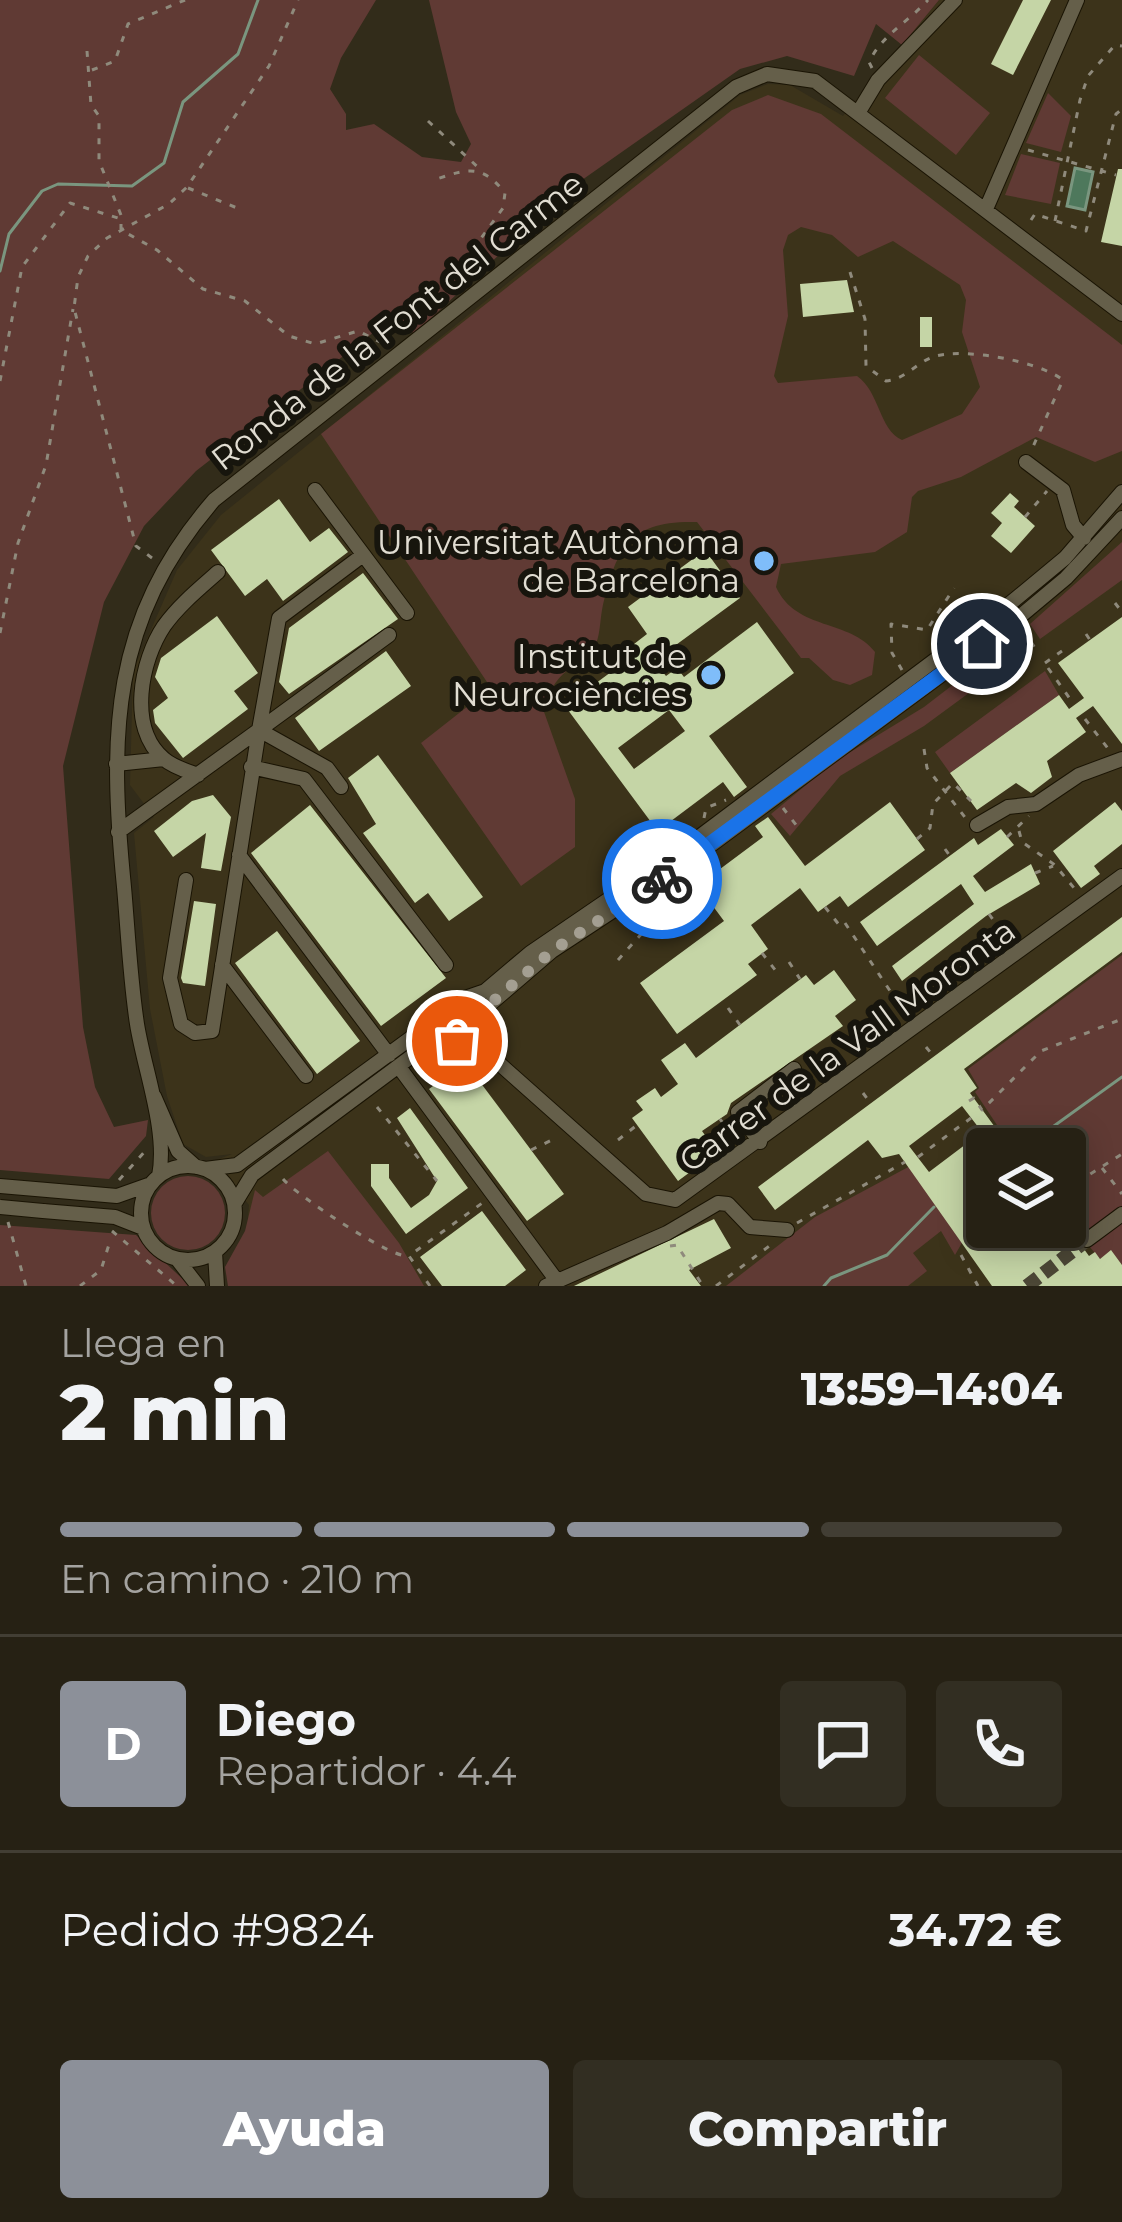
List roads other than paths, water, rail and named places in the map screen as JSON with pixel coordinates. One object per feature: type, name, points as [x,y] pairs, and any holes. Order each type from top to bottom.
[{"type":"street","points":[[858,113],[878,80],[955,0]]},
{"type":"street","points":[[986,209],[1077,0]]},
{"type":"street","name":"Ronda de la Font del Carme","points":[[156,1179],[153,1095],[137,1025],[118,832],[116,736],[124,672],[143,605],[182,537],[214,500],[736,87],[767,74],[790,73],[815,81],[1122,314]]},
{"type":"street","points":[[1026,462],[1051,486],[1063,490],[1073,525],[1084,538]]},
{"type":"street","points":[[315,490],[407,614]]},
{"type":"street","points":[[177,1259],[215,1252],[231,1234],[235,1205],[252,1174],[394,1061],[452,1001],[469,1000],[944,654],[1084,538],[1122,492]]},
{"type":"street","points":[[0,1186],[117,1196],[156,1179],[237,1165],[394,1061],[481,1031],[482,1011],[552,951],[696,856],[1017,619],[1066,578],[1122,518]]},
{"type":"street","points":[[186,880],[170,979],[181,1024],[195,1033],[212,1031],[251,767],[280,618],[363,556]]},
{"type":"street","points":[[164,759],[147,731],[143,711],[149,655],[164,626],[218,572]]},
{"type":"street","points":[[118,832],[389,635]]},
{"type":"street","points":[[259,730],[327,768],[341,787]]},
{"type":"street","points":[[116,764],[164,759],[198,775]]},
{"type":"street","points":[[975,826],[1008,807],[1036,805],[1079,775],[1120,761]]},
{"type":"street","points":[[251,767],[304,779],[446,965]]},
{"type":"street","points":[[239,855],[394,1061],[551,1283],[672,1239],[718,1202],[728,1204],[750,1227],[787,1230]]},
{"type":"street","name":"Carrer de la Vall Moronta","points":[[460,1040],[493,1058],[632,1182],[661,1200],[686,1196],[1122,876]]},
{"type":"street","points":[[222,965],[306,1076]]},
{"type":"street","points":[[469,1000],[482,1011]]},
{"type":"street","points":[[442,1014],[443,1029],[460,1040]]},
{"type":"street","name":"Carrer de la Vall Moronta","points":[[481,1031],[493,1058]]},
{"type":"street","points":[[760,1142],[738,1112],[794,1069]]},
{"type":"street","name":"Ronda de la Font del Carme","points":[[153,1095],[178,1151],[201,1168]]},
{"type":"street","points":[[201,1168],[228,1187],[235,1205]]},
{"type":"street","points":[[156,1179],[143,1199],[143,1228],[153,1245],[177,1259],[198,1286]]},
{"type":"street","points":[[3,1209],[115,1217],[143,1228]]},
{"type":"street","points":[[1087,1240],[1122,1214]]},
{"type":"street","points":[[215,1252],[217,1286]]},
{"type":"waterway","points":[[0,271],[9,234],[42,191],[58,184],[132,186],[164,163],[183,102],[238,54],[258,0]]},
{"type":"waterway","points":[[1051,1128],[1122,1077]]},
{"type":"waterway","points":[[824,1286],[831,1278],[887,1255],[934,1207]]},
{"type":"tunnel","points":[[1027,1286],[1087,1240]]},
{"type":"place","name":"Universitat Autònoma de Barcelona","points":[[764,561]]},
{"type":"place","name":"Institut de Neurociències","points":[[711,675]]}]
